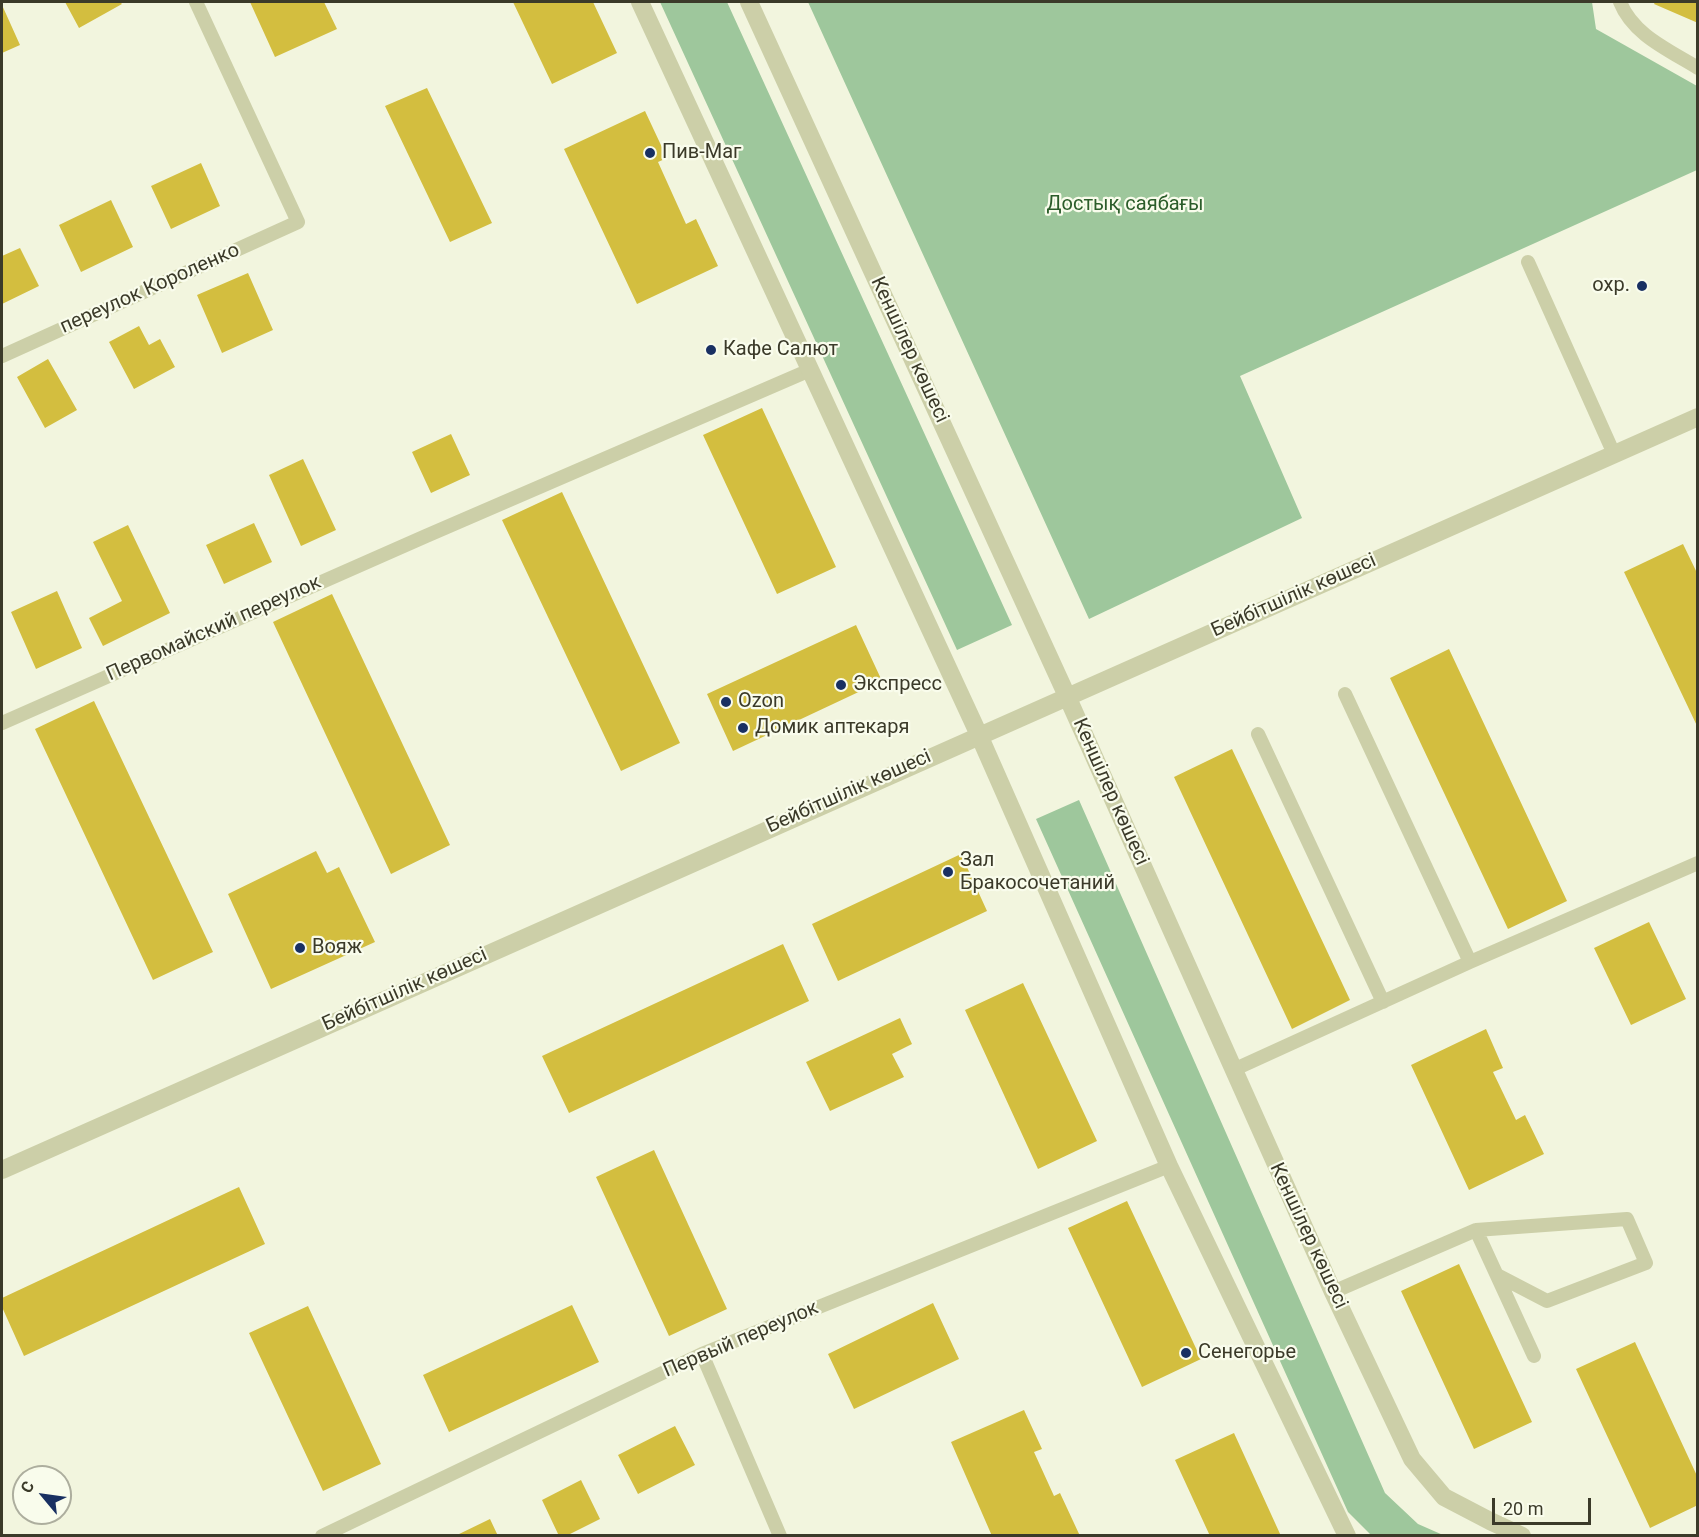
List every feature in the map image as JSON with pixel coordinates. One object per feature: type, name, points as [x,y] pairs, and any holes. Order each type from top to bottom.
[{"type":"street","points":[[640,2],[978,735],[1169,1166],[1347,1536]]},
{"type":"street","name":"Кеншілер көшесі","points":[[750,2],[1067,696],[1333,1292],[1412,1459],[1444,1497],[1522,1536]]},
{"type":"street","name":"Бейбітшілік көшесі","points":[[2,1170],[1698,417]]},
{"type":"lane","name":"переулок Короленко","points":[[2,356],[297,222],[196,2]]},
{"type":"lane","points":[[1620,2],[1626,17],[1646,36],[1698,68]]},
{"type":"lane","points":[[1528,262],[1614,454]]},
{"type":"lane","name":"Первомайский переулок","points":[[2,723],[810,370]]},
{"type":"lane","points":[[1345,694],[1470,962]]},
{"type":"lane","points":[[1258,734],[1383,1002]]},
{"type":"lane","points":[[1233,1070],[1470,962],[1698,863]]},
{"type":"lane","name":"Первый переулок","points":[[322,1536],[702,1354],[1169,1166]]},
{"type":"lane","points":[[1333,1292],[1476,1230],[1627,1219],[1646,1263],[1547,1301],[1497,1275]]},
{"type":"lane","points":[[1476,1230],[1534,1356]]},
{"type":"lane","points":[[702,1354],[780,1536]]},
{"type":"green space","points":[[660,2],[727,2],[1012,625],[957,650]]},
{"type":"green space","name":"Достық саябағы","points":[[808,2],[1592,2],[1596,29],[1697,86],[1697,170],[1240,376],[1302,518],[1089,619]]},
{"type":"green space","points":[[1079,800],[1385,1493],[1418,1524],[1443,1535],[1371,1535],[1348,1512],[1036,819]]},
{"type":"building","points":[[65,2],[120,2],[122,4],[79,28]]},
{"type":"building","points":[[250,2],[324,2],[337,29],[275,57]]},
{"type":"building","points":[[513,2],[593,2],[617,53],[552,84]]},
{"type":"building","points":[[1655,2],[1698,2],[1698,23],[1654,4]]},
{"type":"building","points":[[2,5],[20,45],[2,53]]},
{"type":"building","points":[[427,88],[492,223],[450,242],[385,106]]},
{"type":"building","points":[[645,111],[667,158],[658,162],[686,224],[696,219],[718,266],[637,304],[564,149]]},
{"type":"building","points":[[201,163],[220,206],[171,229],[151,186]]},
{"type":"building","points":[[111,200],[133,247],[81,272],[59,225]]},
{"type":"building","points":[[20,248],[39,286],[2,304],[2,256]]},
{"type":"building","points":[[248,273],[273,330],[222,353],[197,295]]},
{"type":"building","points":[[139,326],[149,345],[160,339],[175,367],[134,389],[109,342]]},
{"type":"building","points":[[48,359],[77,410],[45,428],[17,377]]},
{"type":"building","points":[[762,408],[836,567],[777,594],[703,435]]},
{"type":"building","points":[[451,434],[470,475],[431,493],[412,452]]},
{"type":"building","points":[[303,459],[336,530],[301,546],[269,475]]},
{"type":"building","points":[[562,492],[680,743],[621,771],[502,520]]},
{"type":"building","points":[[254,523],[272,562],[224,584],[206,545]]},
{"type":"building","points":[[128,525],[170,613],[103,646],[89,618],[122,601],[93,542]]},
{"type":"building","points":[[1683,544],[1698,575],[1698,728],[1624,572]]},
{"type":"building","points":[[57,591],[82,648],[36,669],[11,612]]},
{"type":"building","points":[[332,594],[450,845],[391,874],[273,622]]},
{"type":"building","points":[[856,625],[882,681],[733,751],[707,694]]},
{"type":"building","points":[[1449,649],[1567,901],[1508,929],[1390,678]]},
{"type":"building","points":[[94,701],[213,952],[153,980],[35,729]]},
{"type":"building","points":[[1232,749],[1350,1000],[1292,1029],[1174,777]]},
{"type":"building","points":[[316,851],[327,873],[339,867],[375,942],[271,989],[228,894]]},
{"type":"building","points":[[961,854],[987,911],[838,981],[812,924]]},
{"type":"building","points":[[1649,922],[1686,999],[1631,1025],[1594,948]]},
{"type":"building","points":[[783,944],[809,1001],[569,1113],[542,1056]]},
{"type":"building","points":[[1023,983],[1097,1141],[1038,1169],[965,1010]]},
{"type":"building","points":[[900,1018],[912,1044],[892,1054],[904,1077],[830,1111],[806,1062]]},
{"type":"building","points":[[1486,1029],[1503,1068],[1493,1072],[1516,1120],[1525,1115],[1544,1154],[1469,1190],[1411,1065]]},
{"type":"building","points":[[654,1150],[727,1309],[669,1336],[596,1177]]},
{"type":"building","points":[[239,1187],[265,1244],[24,1356],[2,1307],[2,1298]]},
{"type":"building","points":[[1127,1201],[1201,1359],[1142,1387],[1068,1228]]},
{"type":"building","points":[[1459,1264],[1532,1422],[1474,1449],[1401,1291]]},
{"type":"building","points":[[933,1303],[959,1359],[854,1409],[828,1354]]},
{"type":"building","points":[[572,1305],[599,1362],[449,1432],[423,1375]]},
{"type":"building","points":[[308,1306],[381,1464],[323,1491],[249,1333]]},
{"type":"building","points":[[1635,1342],[1698,1478],[1698,1505],[1650,1528],[1576,1369]]},
{"type":"building","points":[[1024,1410],[1042,1449],[1034,1452],[1054,1496],[1060,1493],[1080,1536],[992,1536],[951,1442]]},
{"type":"building","points":[[675,1426],[695,1465],[638,1494],[618,1455]]},
{"type":"building","points":[[1234,1433],[1281,1536],[1210,1536],[1175,1460]]},
{"type":"building","points":[[581,1480],[600,1519],[566,1536],[559,1536],[542,1500]]},
{"type":"building","points":[[490,1519],[498,1536],[455,1536]]},
{"type":"place","name":"Пив-Маг","points":[[650,153]]},
{"type":"place","name":"охр.","points":[[1642,286]]},
{"type":"place","name":"Кафе Салют","points":[[711,350]]},
{"type":"place","name":"Экспресс","points":[[841,685]]},
{"type":"place","name":"Ozon","points":[[726,702]]},
{"type":"place","name":"Домик аптекаря","points":[[743,728]]},
{"type":"place","name":"Зал Бракосочетаний","points":[[948,872]]},
{"type":"place","name":"Вояж","points":[[300,948]]},
{"type":"place","name":"Сенегорье","points":[[1186,1353]]}]
